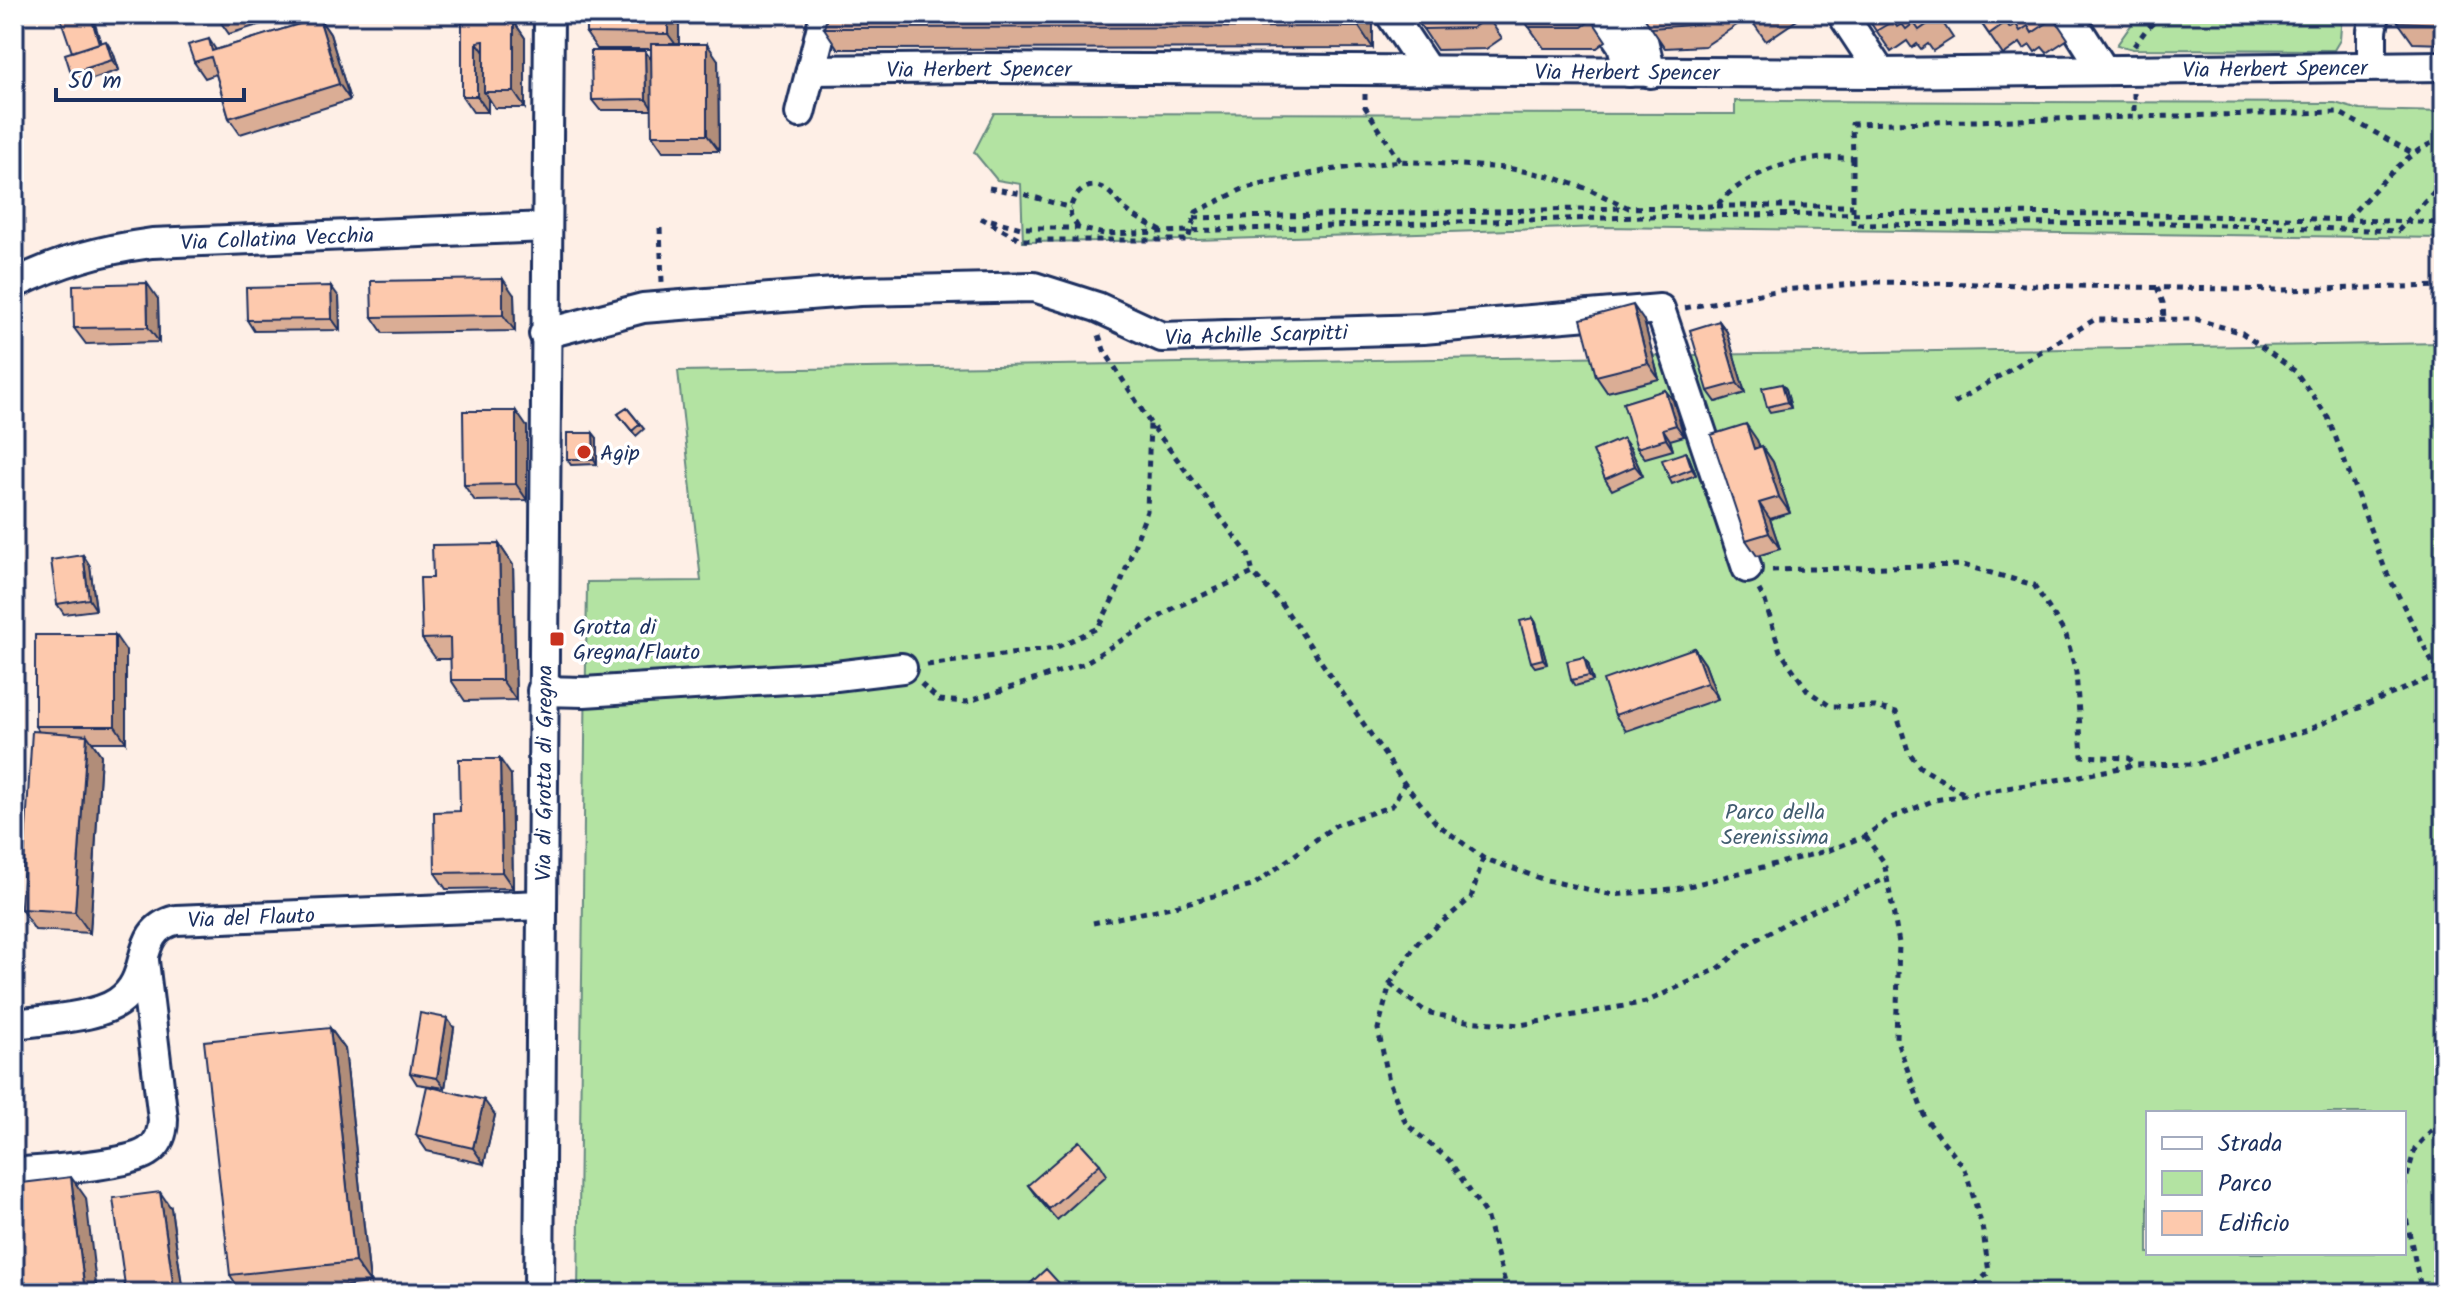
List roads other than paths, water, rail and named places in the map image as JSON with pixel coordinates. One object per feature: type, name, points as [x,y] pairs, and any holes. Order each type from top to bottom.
[{"type":"street","name":"Via di Grotta di Gregna","points":[[539,1293],[544,334],[549,14]]},
{"type":"street","points":[[800,113],[825,14]]},
{"type":"street","points":[[1390,14],[1428,71]]},
{"type":"street","points":[[1601,14],[1640,73]]},
{"type":"street","points":[[1625,14],[1643,40],[1640,73]]},
{"type":"street","points":[[1842,14],[1881,73]]},
{"type":"street","points":[[2068,14],[2103,69]]},
{"type":"street","points":[[2372,66],[2375,14]]},
{"type":"street","name":"Via Herbert Spencer","points":[[811,70],[978,68],[1881,73],[2444,66]]},
{"type":"street","name":"Via Collatina Vecchia","points":[[14,284],[71,259],[108,249],[152,243],[546,227]]},
{"type":"street","name":"Via Achille Scarpitti","points":[[544,334],[643,308],[860,291],[1034,287],[1087,304],[1162,337],[1423,329],[1660,309],[1755,573]]},
{"type":"street","points":[[542,691],[584,692],[836,676],[902,668]]},
{"type":"street","name":"Via del Flauto","points":[[14,1024],[105,1009],[118,1002],[137,981],[154,930],[176,920],[542,905]]},
{"type":"street","points":[[14,1173],[120,1161],[145,1153],[156,1143],[162,1132],[163,1119],[144,960]]},
{"type":"place","name":"Agip","points":[[584,452]]},
{"type":"place","name":"Grotta di Gregna/Flauto","points":[[557,639]]},
{"type":"park label","name":"Parco della Serenissima","points":[[1775,824]]}]
